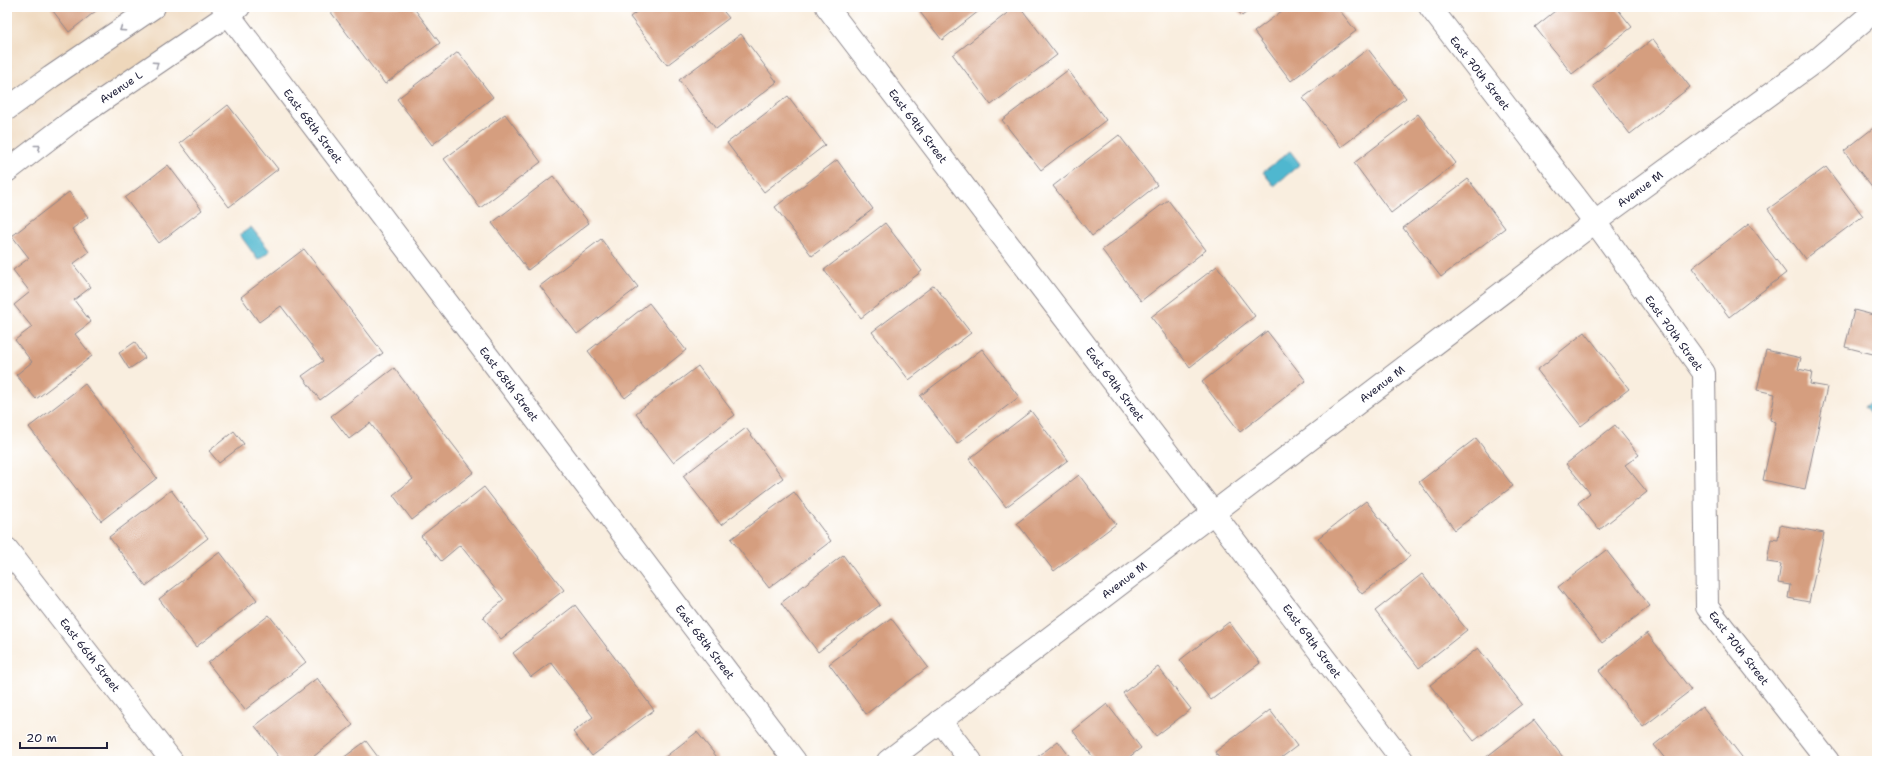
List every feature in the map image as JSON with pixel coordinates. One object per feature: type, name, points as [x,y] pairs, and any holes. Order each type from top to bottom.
[{"type":"street","points":[[7,109],[51,77],[154,7]]},
{"type":"street","name":"East 69th Street","points":[[827,7],[1403,761]]},
{"type":"street","name":"East 70th Street","points":[[1430,7],[1595,222],[1704,373],[1707,607],[1828,761]]},
{"type":"street","name":"Avenue M","points":[[888,761],[1595,222],[1816,60],[1877,9]]},
{"type":"street","name":"Avenue L","points":[[7,171],[72,120],[230,10]]},
{"type":"street","name":"East 68th Street","points":[[230,10],[795,761]]},
{"type":"street","name":"East 66th Street","points":[[7,549],[172,761]]},
{"type":"street","points":[[940,721],[971,761]]},
{"type":"shaded area","points":[[7,7],[239,7],[7,161]]},
{"type":"water","points":[[1290,151],[1300,164],[1274,186],[1263,172]]},
{"type":"water","points":[[251,227],[270,251],[258,260],[240,235]]},
{"type":"water","points":[[1877,396],[1877,422],[1864,407]]},
{"type":"building","points":[[50,7],[101,7],[69,32]]},
{"type":"building","points":[[327,7],[413,7],[440,43],[385,84]]},
{"type":"building","points":[[643,7],[720,7],[729,18],[667,65],[630,17]]},
{"type":"building","points":[[916,7],[984,7],[942,40]]},
{"type":"building","points":[[1015,7],[1020,7],[1057,55],[991,105],[953,55]]},
{"type":"building","points":[[1235,7],[1253,7],[1242,16]]},
{"type":"building","points":[[1287,7],[1337,7],[1356,31],[1291,81],[1254,32]]},
{"type":"building","points":[[1560,7],[1616,7],[1632,27],[1572,74],[1535,27]]},
{"type":"building","points":[[741,34],[777,82],[716,129],[679,80]]},
{"type":"building","points":[[1653,39],[1690,87],[1630,134],[1593,86]]},
{"type":"building","points":[[1368,49],[1406,98],[1341,147],[1303,98]]},
{"type":"building","points":[[458,52],[493,97],[432,145],[397,99]]},
{"type":"building","points":[[1068,70],[1106,120],[1041,170],[1002,120]]},
{"type":"building","points":[[788,96],[825,145],[764,192],[727,143]]},
{"type":"building","points":[[228,105],[278,169],[229,207],[180,143]]},
{"type":"building","points":[[505,114],[541,162],[480,208],[444,159]]},
{"type":"building","points":[[1418,114],[1456,163],[1391,213],[1354,163]]},
{"type":"building","points":[[1877,125],[1877,194],[1844,151]]},
{"type":"building","points":[[1119,135],[1157,185],[1092,236],[1053,186]]},
{"type":"building","points":[[837,160],[873,209],[812,256],[775,207]]},
{"type":"building","points":[[168,165],[202,210],[159,243],[125,198]]},
{"type":"building","points":[[1826,167],[1863,216],[1805,259],[1768,209]]},
{"type":"building","points":[[553,176],[589,223],[528,270],[492,223]]},
{"type":"building","points":[[1468,179],[1505,228],[1441,277],[1403,228]]},
{"type":"building","points":[[69,192],[88,217],[72,229],[89,252],[73,264],[91,287],[74,300],[91,322],[75,334],[92,356],[36,399],[16,375],[32,362],[15,340],[32,327],[14,305],[30,292],[13,270],[29,258],[12,236]]},
{"type":"building","points":[[1168,200],[1206,250],[1141,301],[1102,250]]},
{"type":"building","points":[[885,223],[922,271],[861,318],[824,270]]},
{"type":"building","points":[[1749,224],[1786,273],[1729,317],[1692,268]]},
{"type":"building","points":[[601,239],[638,287],[577,334],[540,286]]},
{"type":"building","points":[[304,249],[383,353],[320,400],[302,376],[323,361],[281,306],[259,322],[241,297]]},
{"type":"building","points":[[1217,266],[1255,316],[1190,367],[1151,317]]},
{"type":"building","points":[[934,285],[971,333],[909,380],[872,332]]},
{"type":"building","points":[[649,303],[686,350],[625,398],[588,351]]},
{"type":"building","points":[[1854,310],[1877,316],[1877,355],[1845,347]]},
{"type":"building","points":[[1267,331],[1306,381],[1240,432],[1202,382]]},
{"type":"building","points":[[1585,332],[1629,389],[1581,426],[1537,370]]},
{"type":"building","points":[[135,342],[145,358],[129,369],[119,353]]},
{"type":"building","points":[[982,349],[1019,397],[957,444],[920,396]]},
{"type":"building","points":[[1766,350],[1801,358],[1798,369],[1812,372],[1810,384],[1827,387],[1805,489],[1763,480],[1776,422],[1770,420],[1775,394],[1757,390]]},
{"type":"building","points":[[698,366],[735,415],[673,462],[636,413]]},
{"type":"building","points":[[394,368],[474,472],[412,520],[393,495],[413,479],[370,423],[349,439],[331,416]]},
{"type":"building","points":[[85,384],[157,478],[101,521],[29,427]]},
{"type":"building","points":[[1031,411],[1068,460],[1006,507],[969,459]]},
{"type":"building","points":[[1615,425],[1639,455],[1625,465],[1647,492],[1599,530],[1578,503],[1590,493],[1566,464]]},
{"type":"building","points":[[746,428],[783,478],[721,525],[683,476]]},
{"type":"building","points":[[234,431],[244,444],[219,463],[209,451]]},
{"type":"building","points":[[1476,438],[1513,486],[1455,530],[1419,482]]},
{"type":"building","points":[[1079,475],[1116,524],[1054,571],[1017,523]]},
{"type":"building","points":[[484,487],[564,590],[501,639],[483,617],[504,600],[460,545],[441,561],[421,536]]},
{"type":"building","points":[[171,490],[208,538],[146,586],[109,537]]},
{"type":"building","points":[[794,492],[831,541],[769,588],[731,539]]},
{"type":"building","points":[[1366,501],[1410,556],[1362,594],[1318,538]]},
{"type":"building","points":[[1780,525],[1824,533],[1809,602],[1788,598],[1790,585],[1778,583],[1781,564],[1767,562],[1771,539],[1778,540]]},
{"type":"building","points":[[1606,550],[1650,606],[1602,643],[1558,587]]},
{"type":"building","points":[[220,552],[257,600],[196,647],[159,599]]},
{"type":"building","points":[[843,555],[880,605],[818,652],[781,603]]},
{"type":"building","points":[[1422,574],[1467,630],[1419,668],[1375,611]]},
{"type":"building","points":[[575,605],[654,710],[592,756],[573,732],[593,717],[551,662],[531,677],[513,653]]},
{"type":"building","points":[[269,615],[306,662],[245,710],[208,663]]},
{"type":"building","points":[[891,618],[928,667],[866,714],[829,664]]},
{"type":"building","points":[[1229,622],[1260,663],[1211,700],[1180,660]]},
{"type":"building","points":[[1647,633],[1691,690],[1643,727],[1599,671]]},
{"type":"building","points":[[1478,648],[1522,704],[1474,741],[1430,685]]},
{"type":"building","points":[[1158,667],[1191,709],[1156,736],[1123,693]]},
{"type":"building","points":[[317,678],[353,725],[308,761],[282,761],[255,726]]},
{"type":"building","points":[[1107,704],[1141,748],[1124,761],[1096,761],[1073,731]]},
{"type":"building","points":[[1702,707],[1745,761],[1667,761],[1654,745]]},
{"type":"building","points":[[1270,710],[1297,746],[1277,761],[1221,761],[1215,752]]},
{"type":"building","points":[[1534,720],[1566,761],[1488,761],[1485,758]]},
{"type":"building","points":[[697,732],[720,761],[660,761],[674,750]]},
{"type":"building","points":[[366,741],[381,761],[339,761]]},
{"type":"building","points":[[1058,741],[1073,761],[1031,761],[1040,755]]}]
